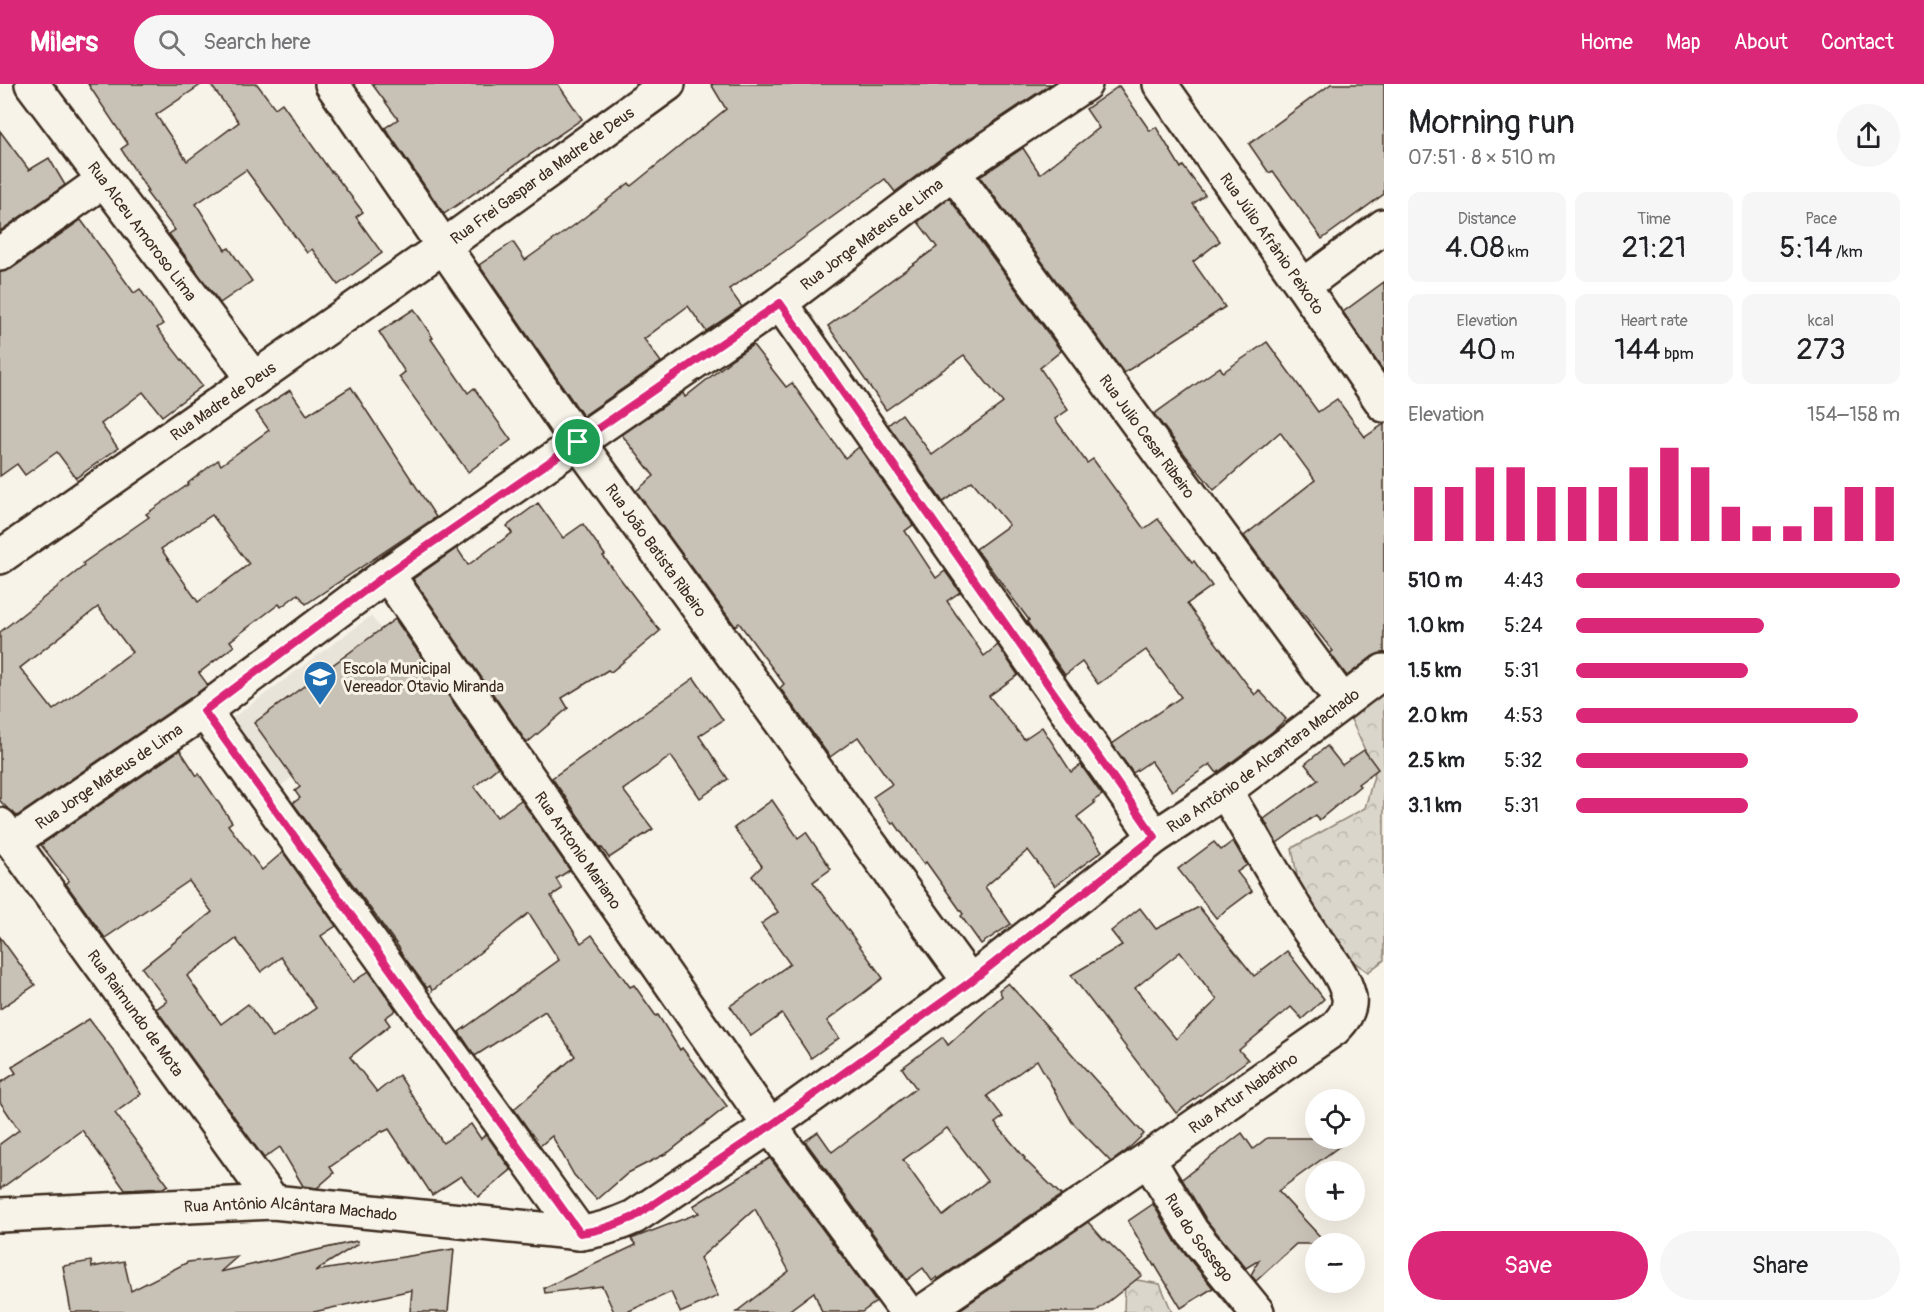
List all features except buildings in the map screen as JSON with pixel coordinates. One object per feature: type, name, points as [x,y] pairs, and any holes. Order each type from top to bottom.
[{"type":"street","name":"Rua Alceu Amoroso Lima","points":[[32,84],[254,379]]},
{"type":"street","name":"Rua João Batista Ribeiro","points":[[332,84],[578,442],[970,982]]},
{"type":"street","name":"Rua Frei Gaspar da Madre de Deus","points":[[444,246],[668,84]]},
{"type":"street","name":"Rua Jorge Mateus de Lima","points":[[6,833],[204,711],[387,574],[780,303],[953,172],[1085,84]]},
{"type":"street","name":"Rua Júlio Afrânio Peixoto","points":[[1160,84],[1384,405]]},
{"type":"street","name":"Rua Julio Cesar Ribeiro","points":[[953,172],[1342,702]]},
{"type":"street","points":[[0,254],[104,180]]},
{"type":"street","points":[[1303,286],[1384,226]]},
{"type":"street","name":"Rua Madre de Deus","points":[[0,557],[444,246]]},
{"type":"street","points":[[780,303],[1155,837]]},
{"type":"street","name":"Rua Antonio Mariano","points":[[387,574],[770,1126],[907,1312]]},
{"type":"street","name":"Rua Antônio de Alcantara Machado","points":[[580,1233],[616,1226],[634,1217],[770,1126],[970,982],[1155,837],[1225,791],[1384,671]]},
{"type":"street","points":[[204,711],[580,1233]]},
{"type":"street","name":"Rua Artur Nabatino","points":[[923,1312],[1148,1159],[1334,1029],[1344,1018],[1349,997],[1339,974],[1306,927],[1225,791]]},
{"type":"street","name":"Rua Raimundo de Mota","points":[[6,833],[273,1202]]},
{"type":"street","name":"Rua do Sossego","points":[[1148,1159],[1192,1232],[1257,1312]]},
{"type":"street","name":"Rua Antônio Alcântara Machado","points":[[0,1215],[273,1202],[580,1233]]},
{"type":"shaded area","name":"Escola Municipal Vereador Otavio Miranda","points":[[371,616],[422,683],[268,795],[219,728]]},
{"type":"green space","points":[[1384,677],[1384,960],[1368,972],[1306,927],[1292,848],[1365,808],[1375,772],[1343,702]]},
{"type":"green space","points":[[1125,1278],[1160,1284],[1172,1312],[1124,1312]]},
{"type":"place","name":"Escola Municipal Vereador Otavio Miranda","points":[[320,706]]},
{"type":"route","points":[[780,303],[1155,837],[970,982],[770,1126],[634,1217],[616,1226],[580,1233],[204,711],[387,574],[578,442],[780,303]]}]
